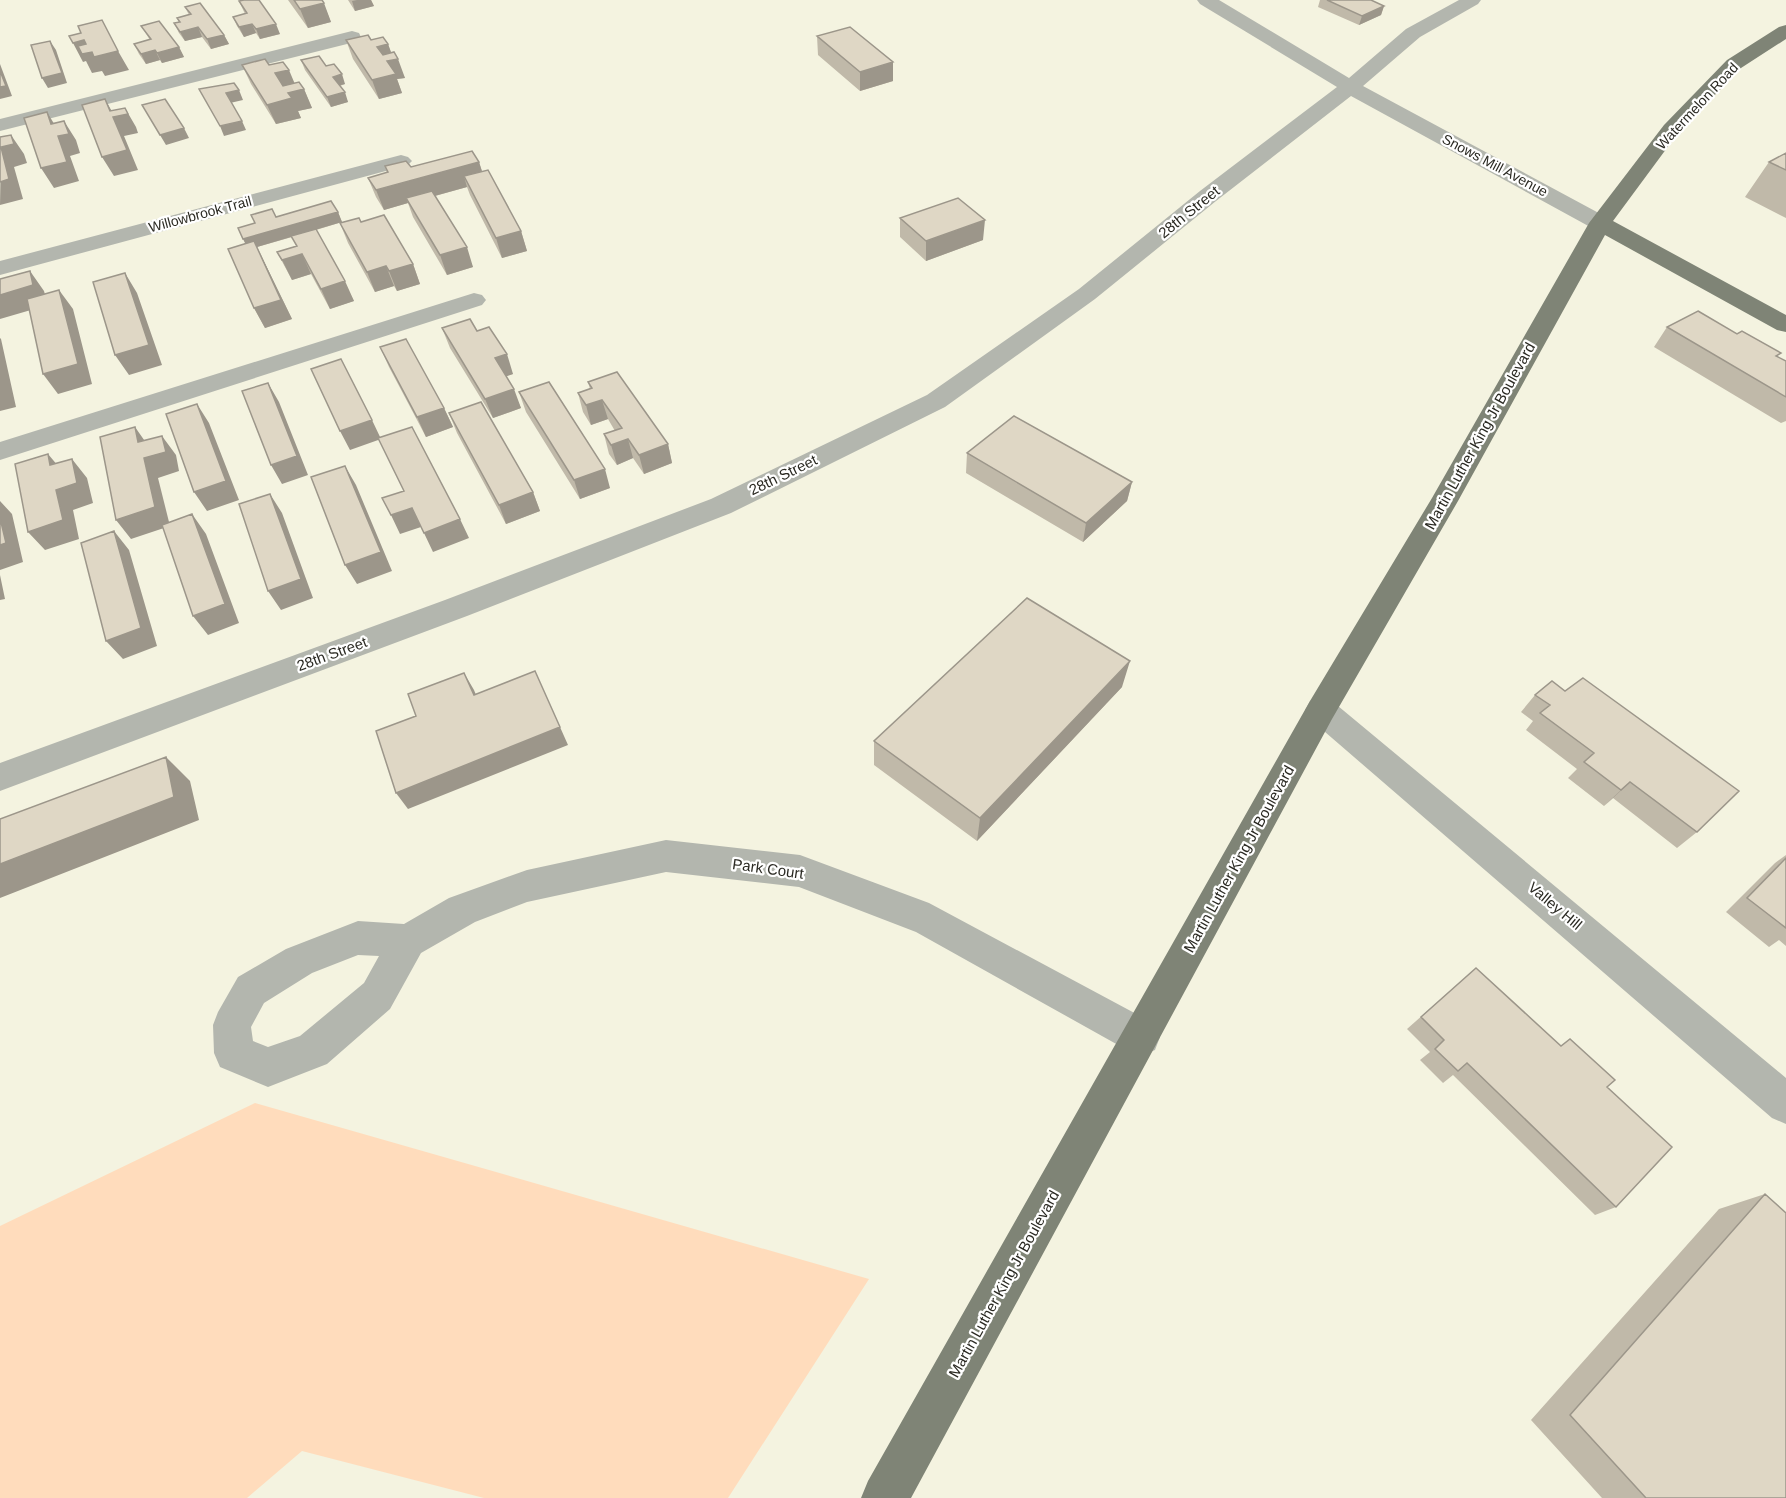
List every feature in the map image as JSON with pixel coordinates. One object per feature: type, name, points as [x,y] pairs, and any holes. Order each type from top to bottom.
[{"type":"main road","name":"Watermelon Road","points":[[1600,223],[1671,129],[1726,72],[1734,64],[1786,32]]},
{"type":"main road","name":"Snows Mill Avenue","points":[[1600,223],[1786,325]]},
{"type":"main road","name":"Martin Luther King Jr Boulevard","points":[[885,1498],[1322,710],[1444,501],[1600,223]]},
{"type":"street","name":"Snows Mill Avenue","points":[[1206,0],[1350,87],[1600,223]]},
{"type":"street","name":"28th Street","points":[[0,777],[445,612],[721,506],[936,400],[1088,294],[1208,196],[1350,87],[1413,33],[1472,0]]},
{"type":"street","points":[[0,125],[352,38]]},
{"type":"street","name":"Willowbrook Trail","points":[[0,268],[400,161]]},
{"type":"street","points":[[0,451],[474,300]]},
{"type":"street","name":"Valley Hill","points":[[1322,710],[1786,1104]]},
{"type":"street","name":"Park Court","points":[[408,941],[462,910],[527,886],[666,856],[800,871],[929,920],[1141,1038]]},
{"type":"shaded area","points":[[255,1103],[869,1279],[728,1498],[484,1498],[302,1451],[247,1498],[0,1498],[0,1226]]},
{"type":"building","points":[[259,0],[276,24],[256,29],[252,24],[239,27],[233,17],[247,13],[239,1]]},
{"type":"building","points":[[294,0],[322,0],[324,3],[300,9]]},
{"type":"building","points":[[1327,0],[1371,0],[1384,6],[1362,16]]},
{"type":"building","points":[[200,3],[224,35],[207,39],[198,27],[180,32],[174,23],[180,22],[177,18],[191,14],[185,7]]},
{"type":"building","points":[[102,20],[118,51],[94,57],[92,52],[82,54],[78,46],[86,44],[84,40],[73,43],[69,36],[81,33],[78,26]]},
{"type":"building","points":[[159,21],[179,47],[157,53],[155,50],[141,54],[134,44],[151,39],[141,26]]},
{"type":"building","points":[[850,27],[893,62],[860,72],[817,36]]},
{"type":"building","points":[[368,35],[371,40],[383,37],[388,44],[377,47],[383,55],[394,52],[398,59],[387,61],[396,74],[372,80],[346,40]]},
{"type":"building","points":[[50,41],[62,73],[42,78],[31,45]]},
{"type":"building","points":[[319,56],[326,66],[334,64],[342,74],[333,77],[345,92],[327,97],[301,60]]},
{"type":"building","points":[[265,59],[269,65],[283,62],[289,70],[275,73],[283,86],[299,82],[304,89],[288,93],[292,98],[267,105],[242,65]]},
{"type":"building","points":[[0,71],[6,86],[0,87]]},
{"type":"building","points":[[234,83],[239,90],[226,93],[242,121],[220,126],[199,89]]},
{"type":"building","points":[[105,99],[110,111],[125,108],[128,114],[113,117],[127,150],[102,157],[82,105]]},
{"type":"building","points":[[165,99],[184,128],[160,135],[142,105]]},
{"type":"building","points":[[47,112],[51,124],[64,121],[69,134],[58,136],[67,162],[41,168],[24,118]]},
{"type":"building","points":[[11,135],[14,144],[1,147],[9,179],[0,182],[0,137]]},
{"type":"building","points":[[472,151],[479,162],[376,190],[368,178],[388,172],[385,166],[406,161],[411,167]]},
{"type":"building","points":[[1786,153],[1786,170],[1769,162]]},
{"type":"building","points":[[488,170],[521,231],[496,238],[464,176]]},
{"type":"building","points":[[432,191],[467,247],[440,255],[406,198]]},
{"type":"building","points":[[958,198],[985,220],[926,241],[900,218]]},
{"type":"building","points":[[331,201],[338,212],[243,239],[238,228],[255,223],[251,215],[272,209],[276,217]]},
{"type":"building","points":[[384,215],[413,264],[389,271],[386,266],[367,272],[340,223],[359,218],[361,222]]},
{"type":"building","points":[[316,229],[345,281],[321,289],[302,254],[282,260],[277,252],[297,246],[291,236]]},
{"type":"building","points":[[254,241],[281,300],[254,308],[228,249]]},
{"type":"building","points":[[30,271],[33,285],[0,295],[0,279]]},
{"type":"building","points":[[125,273],[149,345],[115,355],[93,282]]},
{"type":"building","points":[[59,290],[78,364],[43,374],[27,299]]},
{"type":"building","points":[[1698,311],[1737,334],[1742,331],[1781,353],[1776,356],[1786,361],[1786,397],[1667,327]]},
{"type":"building","points":[[470,319],[477,331],[489,327],[507,354],[495,358],[514,389],[485,399],[442,328]]},
{"type":"building","points":[[406,339],[444,408],[417,417],[380,347]]},
{"type":"building","points":[[341,359],[372,420],[340,431],[311,369]]},
{"type":"building","points":[[617,372],[668,444],[639,455],[628,439],[611,445],[604,434],[622,428],[602,400],[586,405],[578,393],[592,388],[588,382]]},
{"type":"building","points":[[549,382],[605,469],[574,480],[519,392]]},
{"type":"building","points":[[268,383],[297,456],[271,465],[242,391]]},
{"type":"building","points":[[481,402],[533,492],[499,505],[449,413]]},
{"type":"building","points":[[197,404],[226,481],[194,492],[166,414]]},
{"type":"building","points":[[1014,416],[1132,482],[1086,523],[967,453]]},
{"type":"building","points":[[135,427],[138,442],[162,436],[166,452],[144,458],[155,507],[116,520],[100,437]]},
{"type":"building","points":[[412,427],[460,519],[424,533],[412,508],[391,515],[382,498],[404,491],[378,438]]},
{"type":"building","points":[[48,454],[50,465],[72,459],[77,483],[56,490],[63,520],[28,532],[15,464]]},
{"type":"building","points":[[345,466],[381,552],[345,565],[311,477]]},
{"type":"building","points":[[270,494],[301,579],[268,591],[239,504]]},
{"type":"building","points":[[192,514],[225,604],[193,616],[162,525]]},
{"type":"building","points":[[0,518],[6,543],[0,545]]},
{"type":"building","points":[[114,531],[141,628],[106,641],[81,543]]},
{"type":"building","points":[[1027,598],[1130,661],[980,818],[874,741]]},
{"type":"building","points":[[535,671],[560,727],[396,793],[376,731],[416,716],[408,694],[464,673],[474,695]]},
{"type":"building","points":[[1583,678],[1739,791],[1697,832],[1630,782],[1621,790],[1584,762],[1594,753],[1540,713],[1550,705],[1535,695],[1552,681],[1565,691]]},
{"type":"building","points":[[166,757],[174,797],[0,864],[0,819]]},
{"type":"building","points":[[1786,858],[1786,928],[1747,898]]},
{"type":"building","points":[[1476,968],[1561,1046],[1570,1039],[1615,1080],[1607,1087],[1672,1147],[1616,1207],[1467,1063],[1458,1071],[1435,1049],[1444,1040],[1421,1017]]},
{"type":"building","points":[[1765,1194],[1786,1213],[1786,1498],[1646,1498],[1570,1415]]}]
